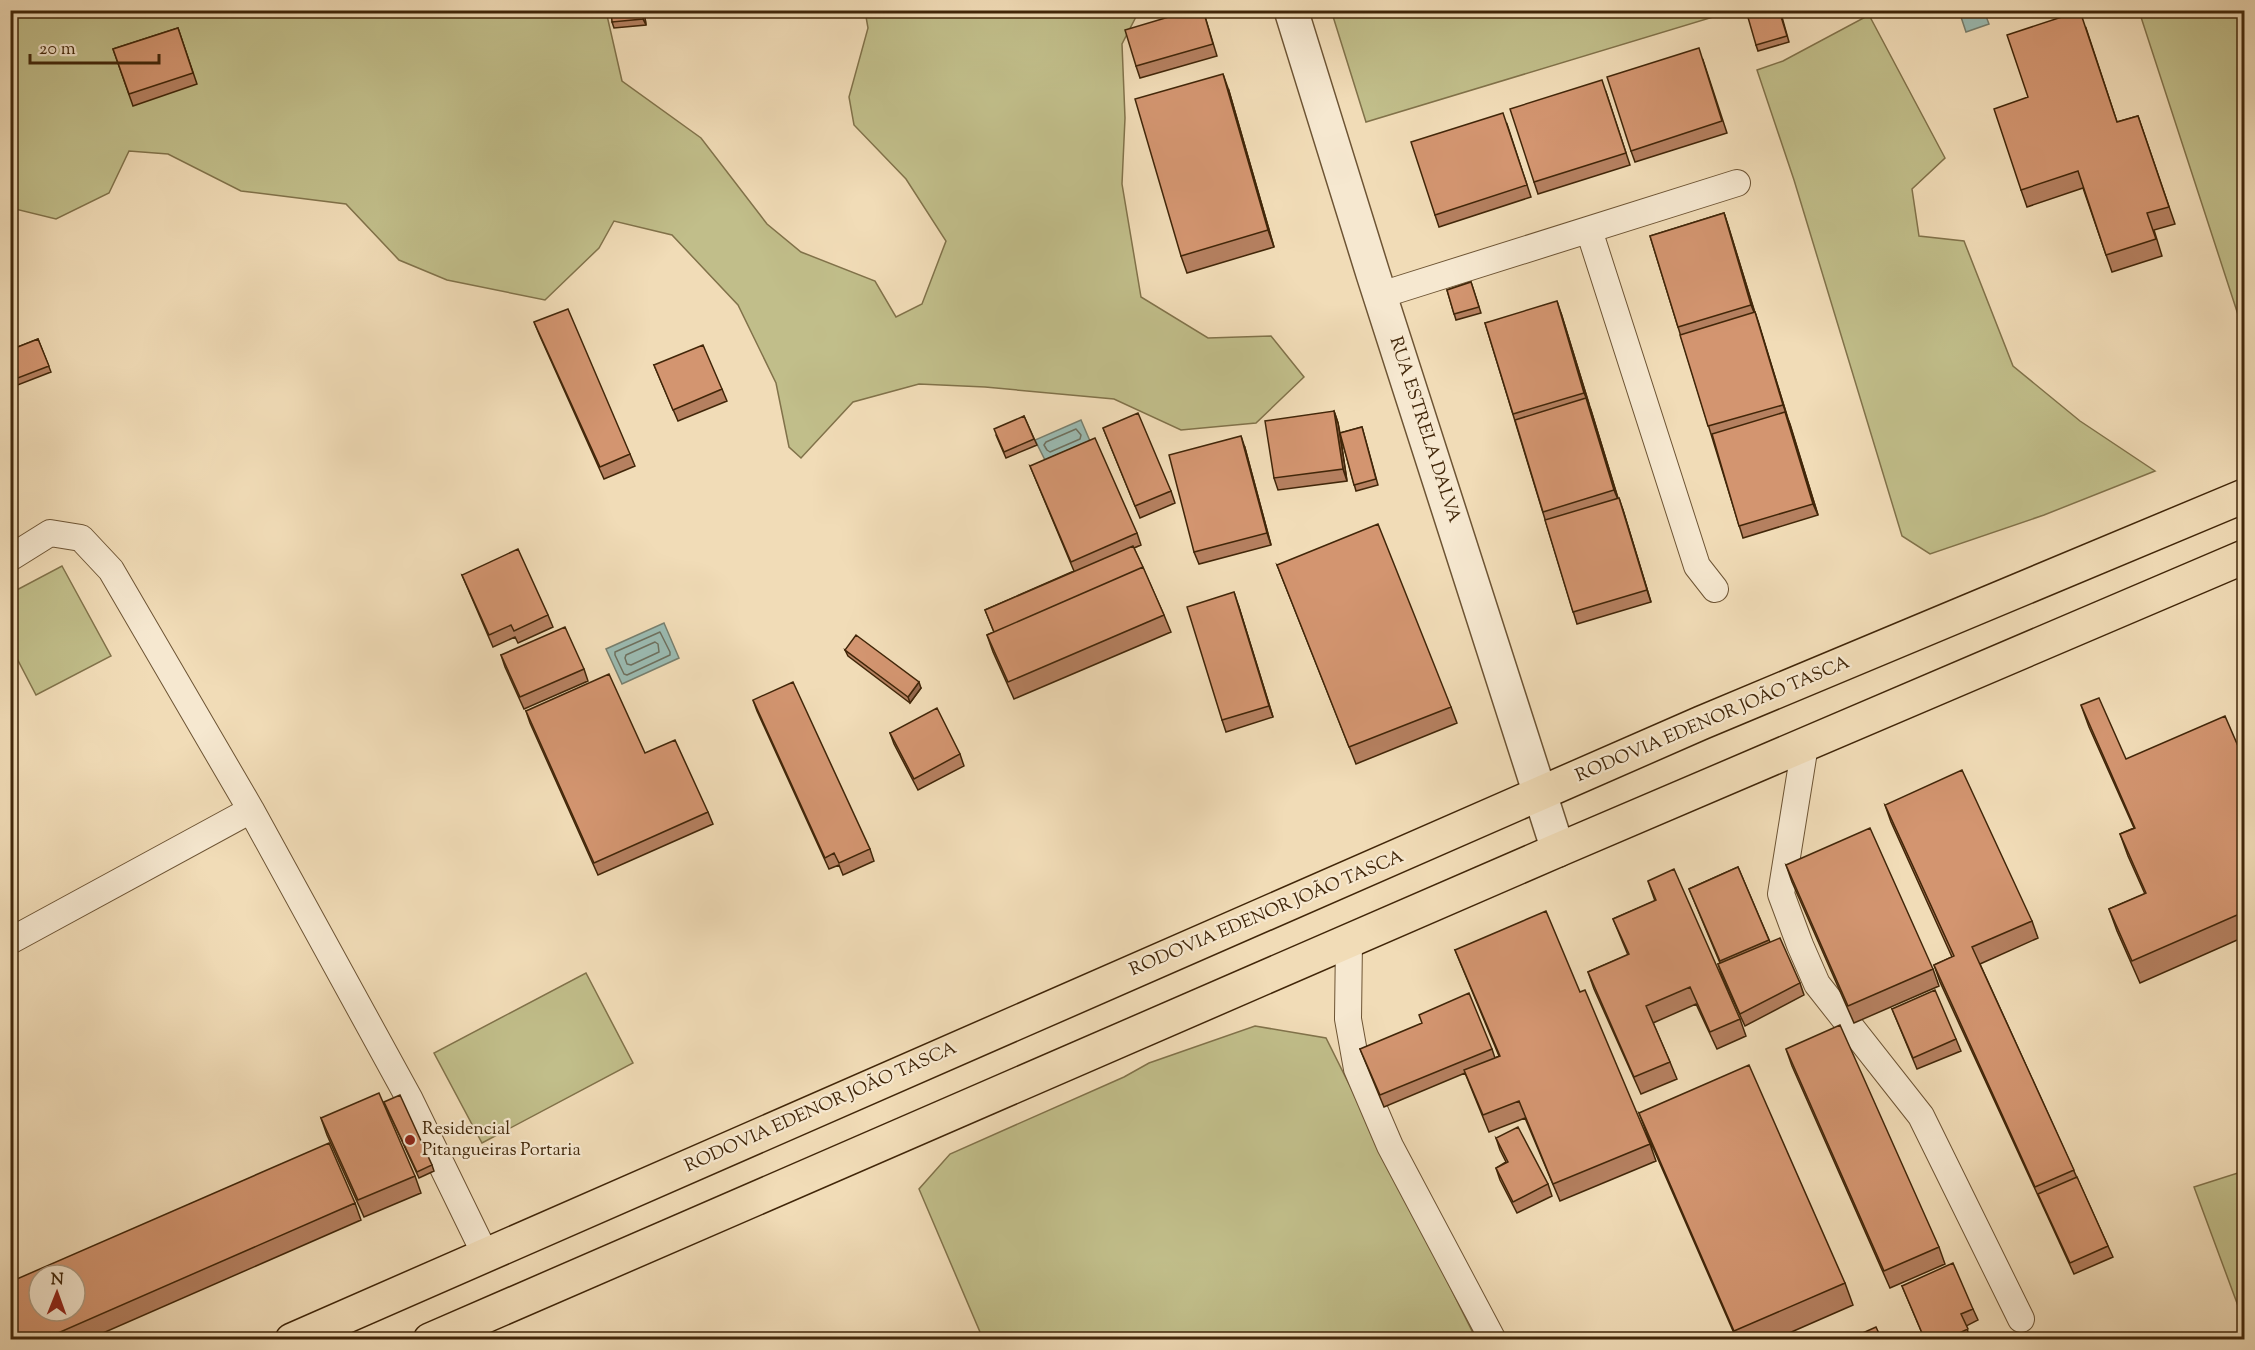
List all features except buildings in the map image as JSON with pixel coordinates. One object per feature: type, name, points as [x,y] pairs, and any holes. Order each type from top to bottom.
[{"type":"main road","name":"RODOVIA EDENOR JOÃO TASCA","points":[[292,1340],[1701,723],[2244,496]]},
{"type":"main road","points":[[430,1340],[1349,940],[2244,557]]},
{"type":"street","name":"RUA ESTRELA DALVA","points":[[1291,10],[1558,850]]},
{"type":"lane","points":[[1381,295],[1737,183]]},
{"type":"lane","points":[[1589,230],[1697,566],[1715,589]]},
{"type":"lane","points":[[10,558],[50,533],[81,538],[111,570],[251,810],[409,1098],[485,1254]]},
{"type":"lane","points":[[1805,744],[1781,894],[1800,945],[1817,984],[1921,1116],[2020,1319]]},
{"type":"lane","points":[[10,941],[251,810]]},
{"type":"lane","points":[[1349,940],[1348,1019],[1357,1070],[1390,1146],[1493,1340]]},
{"type":"shaded area","points":[[1331,10],[1733,10],[1733,11],[1366,122]]},
{"type":"shaded area","points":[[11,11],[606,11],[622,81],[701,138],[767,224],[801,252],[875,281],[896,317],[922,304],[946,241],[906,179],[854,125],[849,97],[868,28],[865,11],[1139,11],[1122,44],[1125,118],[1122,184],[1141,297],[1208,338],[1271,336],[1304,377],[1256,423],[1181,430],[1114,399],[985,387],[919,384],[853,402],[801,458],[789,447],[776,383],[738,305],[672,235],[614,221],[599,248],[545,300],[447,280],[399,260],[346,204],[241,191],[168,154],[129,151],[109,193],[56,219],[11,208]]},
{"type":"shaded area","points":[[2139,11],[2244,11],[2244,333]]},
{"type":"shaded area","points":[[1869,15],[1945,158],[1912,189],[1919,236],[1964,241],[2013,366],[2080,421],[2155,471],[2044,515],[1930,554],[1902,536],[1794,180],[1757,70],[1783,61]]},
{"type":"shaded area","points":[[62,566],[111,656],[36,695],[11,647],[11,593]]},
{"type":"shaded area","points":[[586,973],[633,1063],[482,1143],[434,1053]]},
{"type":"shaded area","points":[[1255,1026],[1326,1038],[1476,1339],[983,1339],[919,1189],[950,1154],[1124,1077],[1149,1063]]},
{"type":"shaded area","points":[[2244,1171],[2244,1322],[2194,1187]]},
{"type":"water","points":[[1959,11],[1984,11],[1989,24],[1966,32]]},
{"type":"water","points":[[1081,420],[1090,441],[1045,460],[1035,440]]},
{"type":"water","points":[[664,623],[679,658],[622,684],[606,649]]},
{"type":"place","name":"Residencial Pitangueiras Portaria","points":[[410,1140]]}]
